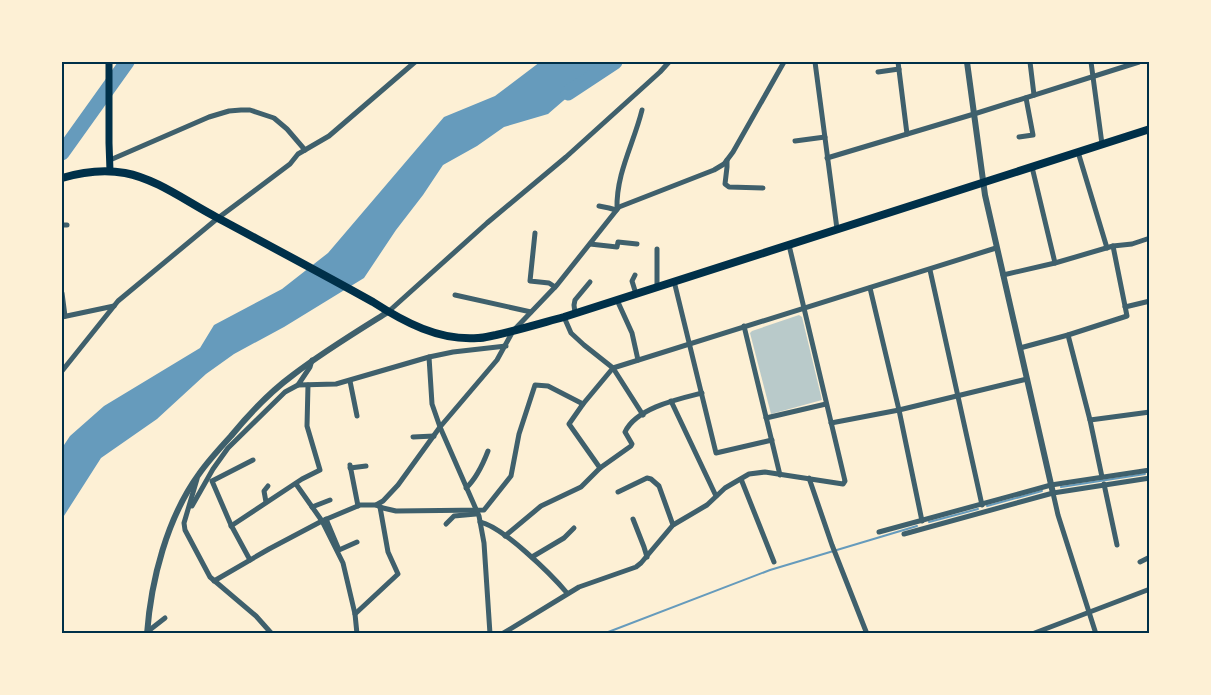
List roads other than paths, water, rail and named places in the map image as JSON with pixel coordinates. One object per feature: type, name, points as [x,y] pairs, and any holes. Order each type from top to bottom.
[{"type":"highway","points":[[62,178],[86,172],[110,171],[141,177],[234,225],[388,312],[432,333],[454,338],[479,338],[564,317],[1149,129]]},
{"type":"main road","points":[[109,62],[110,171]]},
{"type":"street","points":[[62,371],[118,301],[218,218],[290,164],[298,154],[329,136],[415,62]]},
{"type":"street","points":[[147,633],[154,583],[173,521],[198,474],[247,417],[312,360],[388,312],[487,223],[566,157],[669,62]]},
{"type":"street","points":[[378,506],[398,485],[440,427],[497,360],[513,331],[555,287],[616,209],[714,170],[727,160],[784,62]]},
{"type":"street","points":[[815,62],[837,229]]},
{"type":"street","points":[[898,62],[907,134]]},
{"type":"street","points":[[967,62],[983,182],[996,248],[1058,515],[1096,633]]},
{"type":"street","points":[[1030,62],[1034,95]]},
{"type":"street","points":[[1091,62],[1102,144]]},
{"type":"street","points":[[827,158],[1139,62]]},
{"type":"street","points":[[878,72],[899,69]]},
{"type":"street","points":[[1019,137],[1033,135],[1026,98]]},
{"type":"street","points":[[110,160],[209,117],[241,110],[249,110],[274,118],[305,150]]},
{"type":"street","points":[[616,209],[623,166],[642,110]]},
{"type":"street","points":[[795,141],[825,137]]},
{"type":"street","points":[[1020,348],[1127,316],[1110,247],[1078,152]]},
{"type":"street","points":[[727,160],[725,184],[729,187],[763,188]]},
{"type":"street","points":[[1032,167],[1055,263]]},
{"type":"street","points":[[599,207],[616,209]]},
{"type":"street","points":[[535,233],[530,281],[549,283],[555,287]]},
{"type":"street","points":[[1003,275],[1149,238]]},
{"type":"street","points":[[590,244],[617,247],[618,242],[637,244]]},
{"type":"street","points":[[502,633],[587,583],[636,567],[673,525],[749,474],[765,472],[843,484],[845,481],[789,245]]},
{"type":"street","points":[[600,468],[569,424],[614,368],[996,248]]},
{"type":"street","points":[[657,249],[657,287]]},
{"type":"street","points":[[930,270],[984,512]]},
{"type":"street","points":[[635,275],[632,281],[636,294]]},
{"type":"street","points":[[674,281],[716,453],[772,440]]},
{"type":"street","points":[[575,313],[573,303],[590,282]]},
{"type":"street","points":[[870,288],[924,528]]},
{"type":"street","points":[[62,293],[63,317],[114,306]]},
{"type":"street","points":[[455,295],[531,312]]},
{"type":"street","points":[[617,300],[632,333],[638,360]]},
{"type":"street","points":[[1125,307],[1149,301]]},
{"type":"street","points":[[564,317],[570,333],[614,368],[643,415]]},
{"type":"street","points":[[744,326],[780,475]]},
{"type":"street","points":[[1068,335],[1102,477]]},
{"type":"street","points":[[298,385],[336,384],[429,357],[506,346]]},
{"type":"street","points":[[429,357],[432,404],[480,522],[484,543],[490,633]]},
{"type":"street","points":[[187,512],[228,448],[285,392],[298,385],[312,360]]},
{"type":"street","points":[[831,423],[898,410],[1027,379]]},
{"type":"street","points":[[350,381],[357,416]]},
{"type":"street","points":[[447,524],[454,516],[481,511],[511,476],[519,434],[536,384],[548,386],[583,404]]},
{"type":"street","points":[[231,526],[266,501],[320,470],[307,426],[309,385]]},
{"type":"street","points":[[505,536],[541,506],[584,485],[600,468],[631,446],[626,430],[634,420],[671,401],[702,393]]},
{"type":"street","points":[[671,401],[716,496]]},
{"type":"street","points":[[766,418],[826,405]]},
{"type":"street","points":[[1090,420],[1149,412]]},
{"type":"street","points":[[413,437],[434,436]]},
{"type":"street","points":[[466,488],[483,463],[488,451]]},
{"type":"street","points":[[250,560],[231,526],[212,481],[254,460]]},
{"type":"street","points":[[358,506],[350,467],[366,466]]},
{"type":"street","points":[[879,532],[1051,485],[1149,470]]},
{"type":"street","points":[[198,474],[184,523],[185,530],[214,581],[256,615],[272,633]]},
{"type":"street","points":[[618,492],[647,478],[651,479],[659,486],[673,525]]},
{"type":"street","points":[[809,478],[834,550],[867,633]]},
{"type":"street","points":[[904,534],[1053,493],[1149,478]]},
{"type":"street","points":[[741,479],[774,562]]},
{"type":"street","points":[[296,484],[324,520],[339,550],[357,542]]},
{"type":"street","points":[[1104,484],[1117,545]]},
{"type":"street","points":[[266,501],[264,491],[268,486]]},
{"type":"street","points":[[312,507],[330,500]]},
{"type":"street","points":[[214,581],[324,520],[363,504],[396,511],[477,512]]},
{"type":"street","points":[[356,614],[398,573],[388,552],[378,506]]},
{"type":"street","points":[[633,519],[647,557]]},
{"type":"street","points":[[324,520],[343,563],[356,614],[357,633]]},
{"type":"street","points":[[480,522],[488,524],[532,557],[567,593]]},
{"type":"street","points":[[532,557],[564,538],[574,528]]},
{"type":"street","points":[[1140,562],[1149,557]]},
{"type":"street","points":[[1032,633],[1149,589]]},
{"type":"street","points":[[147,633],[165,618]]},
{"type":"water","points":[[540,62],[608,62],[548,114],[504,127],[477,146],[443,165],[364,278],[284,327],[234,354],[206,374],[157,419],[101,458],[62,519],[62,448],[70,436],[104,406],[200,348],[214,325],[282,289],[328,253],[444,117],[495,96]]},
{"type":"waterway","points":[[62,153],[127,62]]},
{"type":"waterway","points":[[568,93],[615,62]]},
{"type":"waterway","points":[[1061,487],[1145,474]]},
{"type":"waterway","points":[[987,506],[1042,491]]},
{"type":"waterway","points":[[929,522],[978,509]]},
{"type":"waterway","points":[[603,634],[770,570],[917,526]]}]
